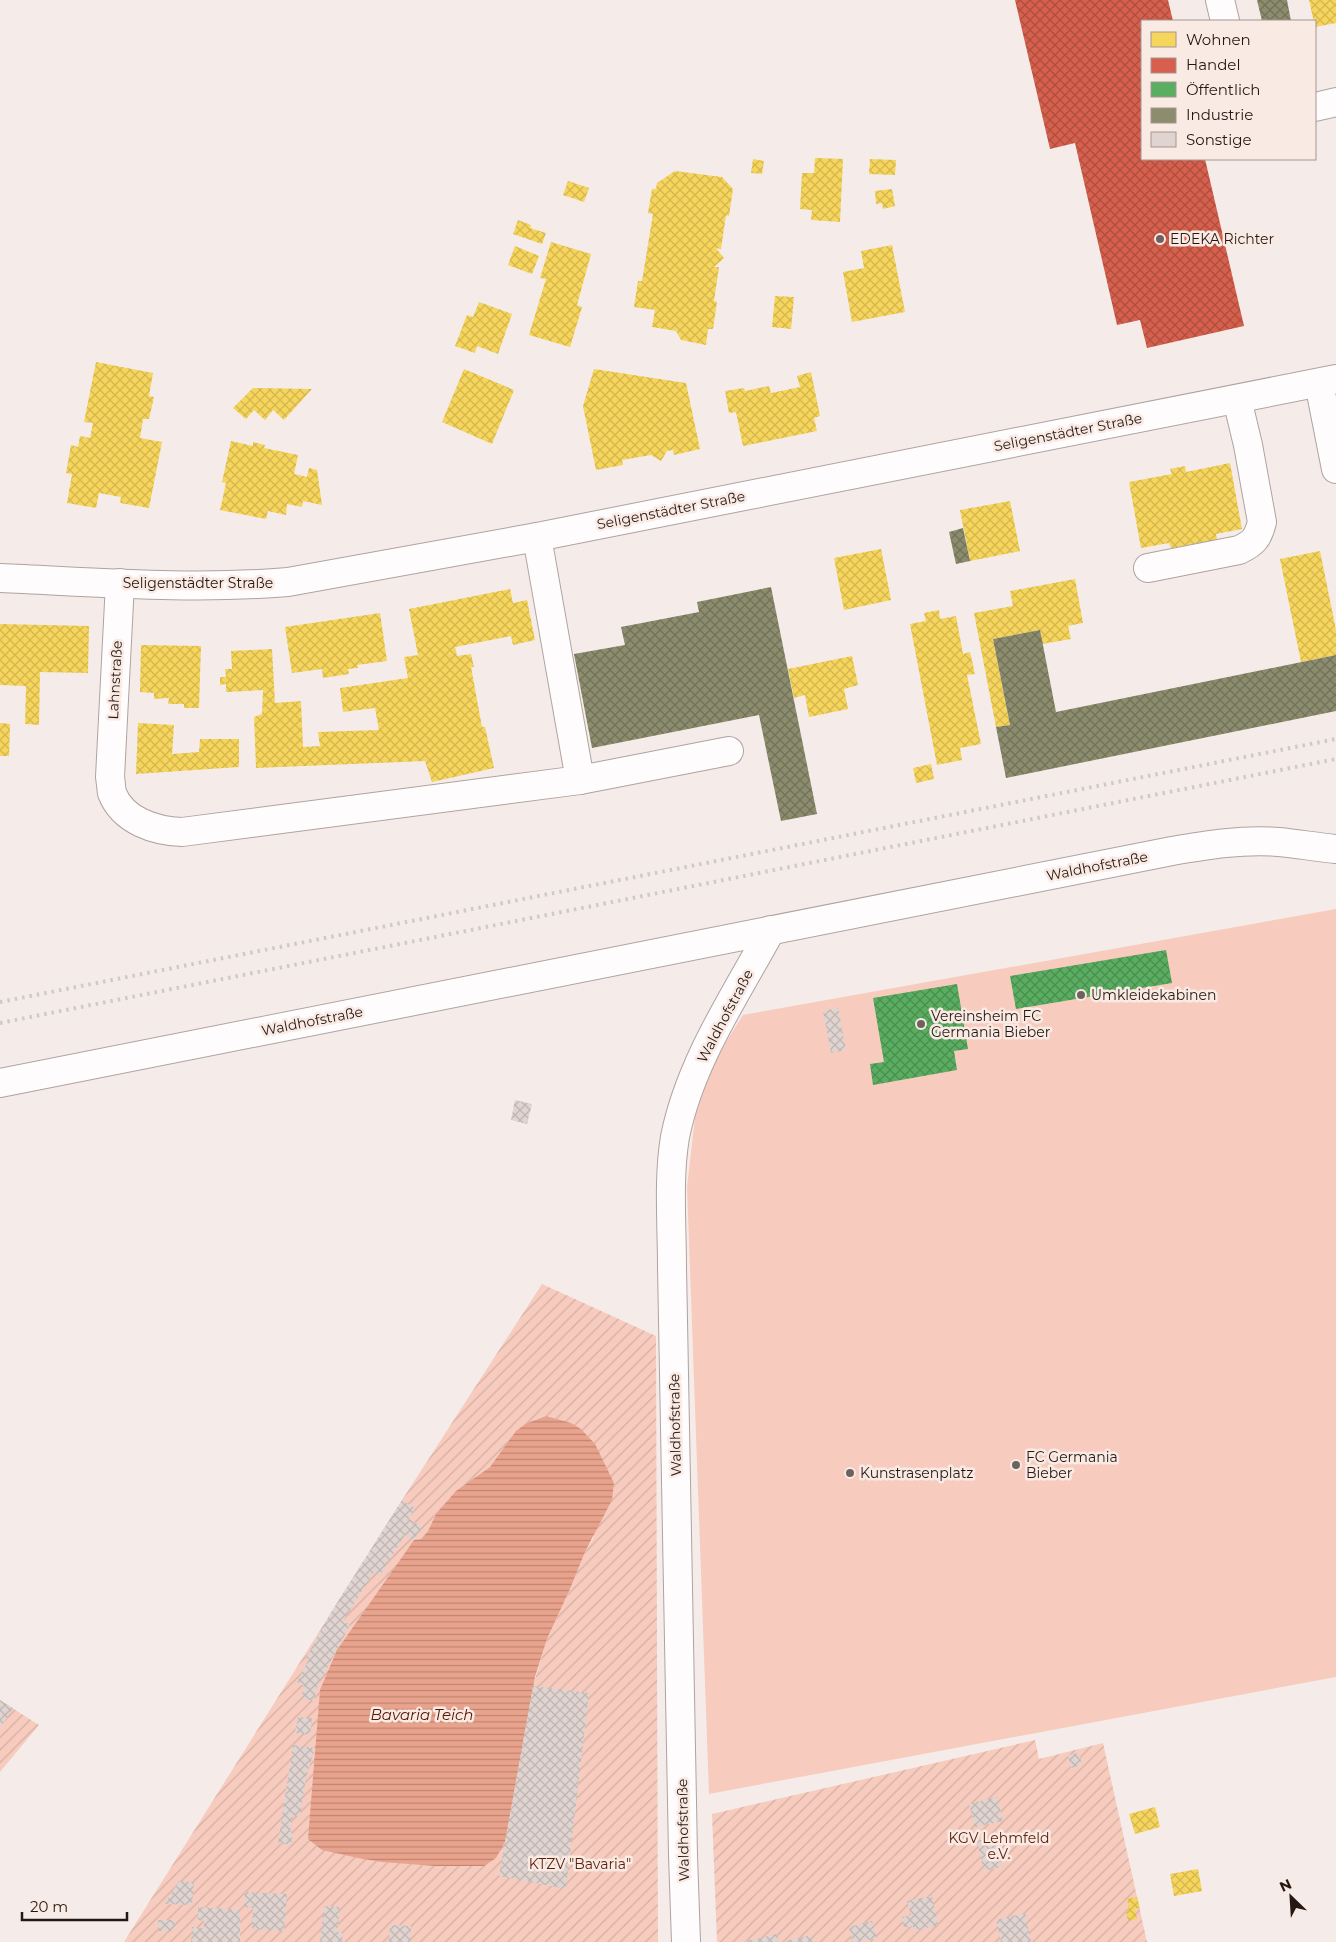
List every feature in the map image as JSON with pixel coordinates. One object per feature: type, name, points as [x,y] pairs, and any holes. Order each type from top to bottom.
[{"type":"street","points":[[1220,0],[1225,20]]},
{"type":"street","points":[[1316,107],[1336,102]]},
{"type":"street","points":[[1327,381],[1336,469]]},
{"type":"street","name":"Seligenstädter Straße","points":[[0,578],[120,583],[252,585],[288,582],[537,537],[1327,381]]},
{"type":"street","points":[[1148,568],[1239,550],[1251,545],[1260,534],[1262,522],[1248,445],[1237,399]]},
{"type":"street","points":[[537,537],[580,780]]},
{"type":"street","name":"Lahnstraße","points":[[120,583],[110,777],[112,793],[132,818],[154,829],[182,832],[580,780],[729,751]]},
{"type":"street","name":"Waldhofstraße","points":[[0,1083],[1208,845],[1277,842],[1336,849]]},
{"type":"street","name":"Waldhofstraße","points":[[686,1942],[672,1267],[672,1183],[675,1138],[684,1102],[712,1035],[771,930]]},
{"type":"green space","name":"FC Germania Bieber","points":[[1336,909],[1336,1677],[709,1794],[687,1187],[695,1117],[714,1061],[743,1015]]},
{"type":"green space","name":"KTZV \"Bavaria\"","points":[[542,1284],[656,1336],[658,1942],[124,1942],[402,1500]],"holes":[[[546,1416],[594,1537],[585,1552],[547,1639],[533,1686],[414,1540],[421,1539],[428,1531],[436,1514],[476,1477],[490,1467],[527,1423]]]},
{"type":"green space","points":[[0,1700],[39,1725],[0,1772]]},
{"type":"green space","name":"KGV Lehmfeld e.V.","points":[[1035,1740],[1039,1759],[1103,1743],[1147,1942],[717,1942],[712,1814]]},
{"type":"water","name":"Bavaria Teich","points":[[546,1416],[571,1423],[581,1429],[595,1444],[614,1483],[612,1500],[585,1552],[547,1639],[535,1677],[505,1842],[496,1858],[484,1866],[436,1866],[382,1862],[322,1850],[308,1839],[320,1690],[337,1650],[414,1540],[421,1539],[428,1531],[436,1514],[456,1491],[490,1467],[516,1431],[527,1423]]},
{"type":"building: Wohnen","points":[[1309,0],[1336,0],[1336,23],[1316,27],[1316,20],[1313,20]]},
{"type":"building: Wohnen","points":[[815,158],[843,159],[840,222],[811,220],[812,210],[800,209],[802,173],[814,173]]},
{"type":"building: Wohnen","points":[[753,159],[764,161],[762,174],[751,173]]},
{"type":"building: Wohnen","points":[[870,159],[896,160],[895,175],[869,174]]},
{"type":"building: Wohnen","points":[[675,171],[722,177],[733,189],[729,216],[726,215],[721,249],[716,248],[724,258],[714,267],[719,267],[714,301],[717,302],[713,329],[708,329],[706,345],[681,340],[676,331],[652,327],[655,310],[634,307],[638,281],[642,281],[653,214],[648,213],[652,189],[656,189],[657,183]]},
{"type":"building: Wohnen","points":[[568,181],[589,188],[584,202],[563,195]]},
{"type":"building: Wohnen","points":[[892,189],[895,206],[883,209],[882,203],[876,204],[875,191]]},
{"type":"building: Wohnen","points":[[518,220],[531,225],[530,228],[546,233],[542,244],[513,234]]},
{"type":"building: Wohnen","points":[[551,242],[591,254],[577,305],[582,307],[570,347],[529,335],[546,279],[540,278]]},
{"type":"building: Wohnen","points":[[892,245],[905,312],[852,322],[843,272],[864,268],[861,251]]},
{"type":"building: Wohnen","points":[[515,246],[539,256],[532,274],[508,265]]},
{"type":"building: Wohnen","points":[[775,296],[794,297],[791,329],[772,327]]},
{"type":"building: Wohnen","points":[[479,302],[512,314],[498,354],[477,346],[475,353],[455,346],[467,315],[473,317]]},
{"type":"building: Wohnen","points":[[96,362],[153,373],[149,396],[154,397],[149,419],[143,419],[140,438],[162,442],[149,508],[120,503],[121,497],[99,493],[96,508],[67,503],[72,474],[66,473],[71,445],[78,447],[80,436],[90,438],[93,423],[84,422]]},
{"type":"building: Wohnen","points":[[464,369],[514,390],[492,444],[442,422]]},
{"type":"building: Wohnen","points":[[594,369],[686,383],[700,449],[674,455],[673,450],[667,451],[661,461],[651,455],[622,460],[623,465],[596,470],[583,406]]},
{"type":"building: Wohnen","points":[[811,372],[820,416],[814,418],[817,431],[743,446],[736,412],[729,413],[725,391],[744,388],[745,391],[769,386],[771,393],[800,387],[797,376]]},
{"type":"building: Wohnen","points":[[253,388],[312,389],[284,420],[273,410],[265,420],[254,410],[246,419],[233,408]]},
{"type":"building: Wohnen","points":[[231,441],[253,446],[253,442],[265,445],[264,448],[298,455],[294,474],[307,477],[309,468],[317,470],[322,505],[303,501],[302,507],[287,504],[286,515],[268,511],[266,519],[220,510],[226,483],[222,482]]},
{"type":"building: Wohnen","points":[[1230,463],[1242,529],[1216,534],[1217,540],[1171,548],[1169,543],[1141,548],[1129,482],[1172,474],[1170,469],[1185,466],[1186,472]]},
{"type":"building: Wohnen","points":[[1010,501],[1020,551],[970,561],[960,510]]},
{"type":"building: Wohnen","points":[[881,549],[891,600],[844,610],[834,558]]},
{"type":"building: Wohnen","points":[[1320,551],[1336,630],[1336,655],[1301,662],[1280,559]]},
{"type":"building: Wohnen","points":[[1075,579],[1083,623],[1068,626],[1071,639],[1042,644],[1040,630],[993,639],[1010,725],[996,727],[974,613],[1013,606],[1010,591]]},
{"type":"building: Wohnen","points":[[510,589],[513,603],[527,600],[535,640],[513,645],[511,636],[455,647],[457,656],[471,654],[474,667],[471,667],[482,727],[485,727],[494,768],[432,782],[425,761],[256,768],[254,717],[262,714],[263,690],[226,692],[226,684],[220,685],[220,677],[226,677],[225,669],[232,669],[231,651],[272,649],[275,703],[301,701],[303,747],[320,746],[318,732],[379,730],[375,708],[343,712],[340,688],[408,678],[404,657],[418,655],[409,609]]},
{"type":"building: Wohnen","points":[[939,610],[940,619],[956,616],[963,654],[970,652],[975,674],[967,675],[981,744],[960,748],[962,760],[937,765],[910,624],[926,621],[924,613]]},
{"type":"building: Wohnen","points":[[380,613],[387,661],[357,665],[358,668],[348,669],[349,674],[323,678],[322,669],[292,673],[285,627]]},
{"type":"building: Wohnen","points":[[0,624],[89,626],[88,673],[40,672],[39,725],[25,724],[26,686],[0,685]]},
{"type":"building: Wohnen","points":[[141,645],[201,646],[199,708],[184,708],[184,704],[168,704],[169,698],[154,699],[154,693],[140,692]]},
{"type":"building: Wohnen","points":[[852,656],[858,685],[844,689],[848,709],[809,717],[805,695],[794,698],[788,669]]},
{"type":"building: Wohnen","points":[[0,723],[10,724],[9,756],[0,756]]},
{"type":"building: Wohnen","points":[[138,723],[174,725],[172,754],[199,752],[200,739],[239,739],[239,767],[136,774]]},
{"type":"building: Wohnen","points":[[931,764],[934,779],[916,783],[913,768]]},
{"type":"building: Wohnen","points":[[1155,1807],[1160,1827],[1135,1834],[1129,1814]]},
{"type":"building: Wohnen","points":[[1198,1869],[1202,1891],[1174,1896],[1170,1874]]},
{"type":"building: Wohnen","points":[[1137,1897],[1140,1908],[1135,1909],[1137,1919],[1128,1921],[1126,1911],[1129,1910],[1127,1899]]},
{"type":"building: Handel","name":"EDEKA Richter","points":[[1015,0],[1168,0],[1173,20],[1141,20],[1141,160],[1205,160],[1244,326],[1147,348],[1140,320],[1117,325],[1075,143],[1050,149]]},
{"type":"building: Öffentlich","points":[[1166,950],[1172,983],[1016,1009],[1010,976]]},
{"type":"building: Öffentlich","name":"Vereinsheim FC Germania Bieber","points":[[957,984],[968,1049],[954,1051],[957,1070],[873,1085],[870,1064],[884,1062],[873,998]]},
{"type":"building: Industrie","points":[[1257,0],[1287,0],[1291,20],[1262,20]]},
{"type":"building: Industrie","points":[[963,528],[970,561],[956,564],[949,532]]},
{"type":"building: Industrie","points":[[771,587],[817,814],[781,821],[759,715],[592,748],[574,654],[625,645],[621,627],[699,612],[697,602]]},
{"type":"building: Industrie","points":[[1040,630],[1056,712],[1336,655],[1336,711],[1006,778],[996,727],[1010,725],[993,639]]},
{"type":"building: Sonstige","points":[[838,1008],[846,1050],[831,1053],[823,1011]]},
{"type":"building: Sonstige","points":[[515,1100],[532,1104],[527,1124],[511,1120]]},
{"type":"building: Sonstige","points":[[402,1500],[415,1508],[409,1519],[422,1527],[414,1540],[405,1535],[380,1575],[374,1572],[343,1621],[350,1625],[316,1689],[314,1701],[301,1698],[304,1686],[297,1682],[309,1659],[306,1658],[330,1614]]},
{"type":"building: Sonstige","points":[[533,1686],[589,1693],[566,1889],[499,1876]]},
{"type":"building: Sonstige","points":[[0,1700],[13,1708],[0,1728]]},
{"type":"building: Sonstige","points":[[298,1717],[312,1718],[310,1735],[295,1733]]},
{"type":"building: Sonstige","points":[[293,1745],[315,1748],[306,1777],[300,1817],[293,1815],[290,1831],[293,1832],[291,1845],[278,1843]]},
{"type":"building: Sonstige","points":[[1079,1753],[1082,1765],[1071,1768],[1068,1755]]},
{"type":"building: Sonstige","points":[[997,1797],[1003,1821],[975,1827],[969,1804]]},
{"type":"building: Sonstige","points":[[995,1836],[1002,1867],[984,1871],[977,1841]]},
{"type":"building: Sonstige","points":[[179,1881],[194,1882],[192,1905],[165,1904]]},
{"type":"building: Sonstige","points":[[245,1892],[287,1894],[284,1931],[252,1929],[253,1908],[244,1907]]},
{"type":"building: Sonstige","points":[[932,1896],[938,1925],[914,1931],[913,1926],[904,1928],[902,1917],[911,1915],[907,1901]]},
{"type":"building: Sonstige","points":[[324,1906],[340,1907],[337,1932],[343,1932],[342,1942],[320,1942]]},
{"type":"building: Sonstige","points":[[198,1907],[240,1910],[240,1942],[191,1942],[192,1927],[204,1928],[204,1921],[198,1920]]},
{"type":"building: Sonstige","points":[[1025,1913],[1031,1942],[1001,1942],[996,1920]]},
{"type":"building: Sonstige","points":[[158,1920],[175,1920],[174,1931],[158,1931]]},
{"type":"building: Sonstige","points":[[872,1921],[877,1939],[852,1942],[849,1927]]},
{"type":"building: Sonstige","points":[[390,1925],[411,1926],[410,1942],[389,1942]]},
{"type":"building: Sonstige","points":[[777,1934],[778,1942],[746,1942],[746,1941]]},
{"type":"building: Sonstige","points":[[812,1935],[813,1942],[785,1942],[785,1941]]},
{"type":"railway","points":[[0,1002],[1336,739]]},
{"type":"railway","points":[[0,1023],[1336,759]]},
{"type":"place","name":"EDEKA Richter","points":[[1160,239]]},
{"type":"place","name":"Umkleidekabinen","points":[[1081,995]]},
{"type":"place","name":"Vereinsheim FC Germania Bieber","points":[[921,1024]]},
{"type":"place","name":"FC Germania Bieber","points":[[1016,1465]]},
{"type":"place","name":"Kunstrasenplatz","points":[[850,1473]]}]
